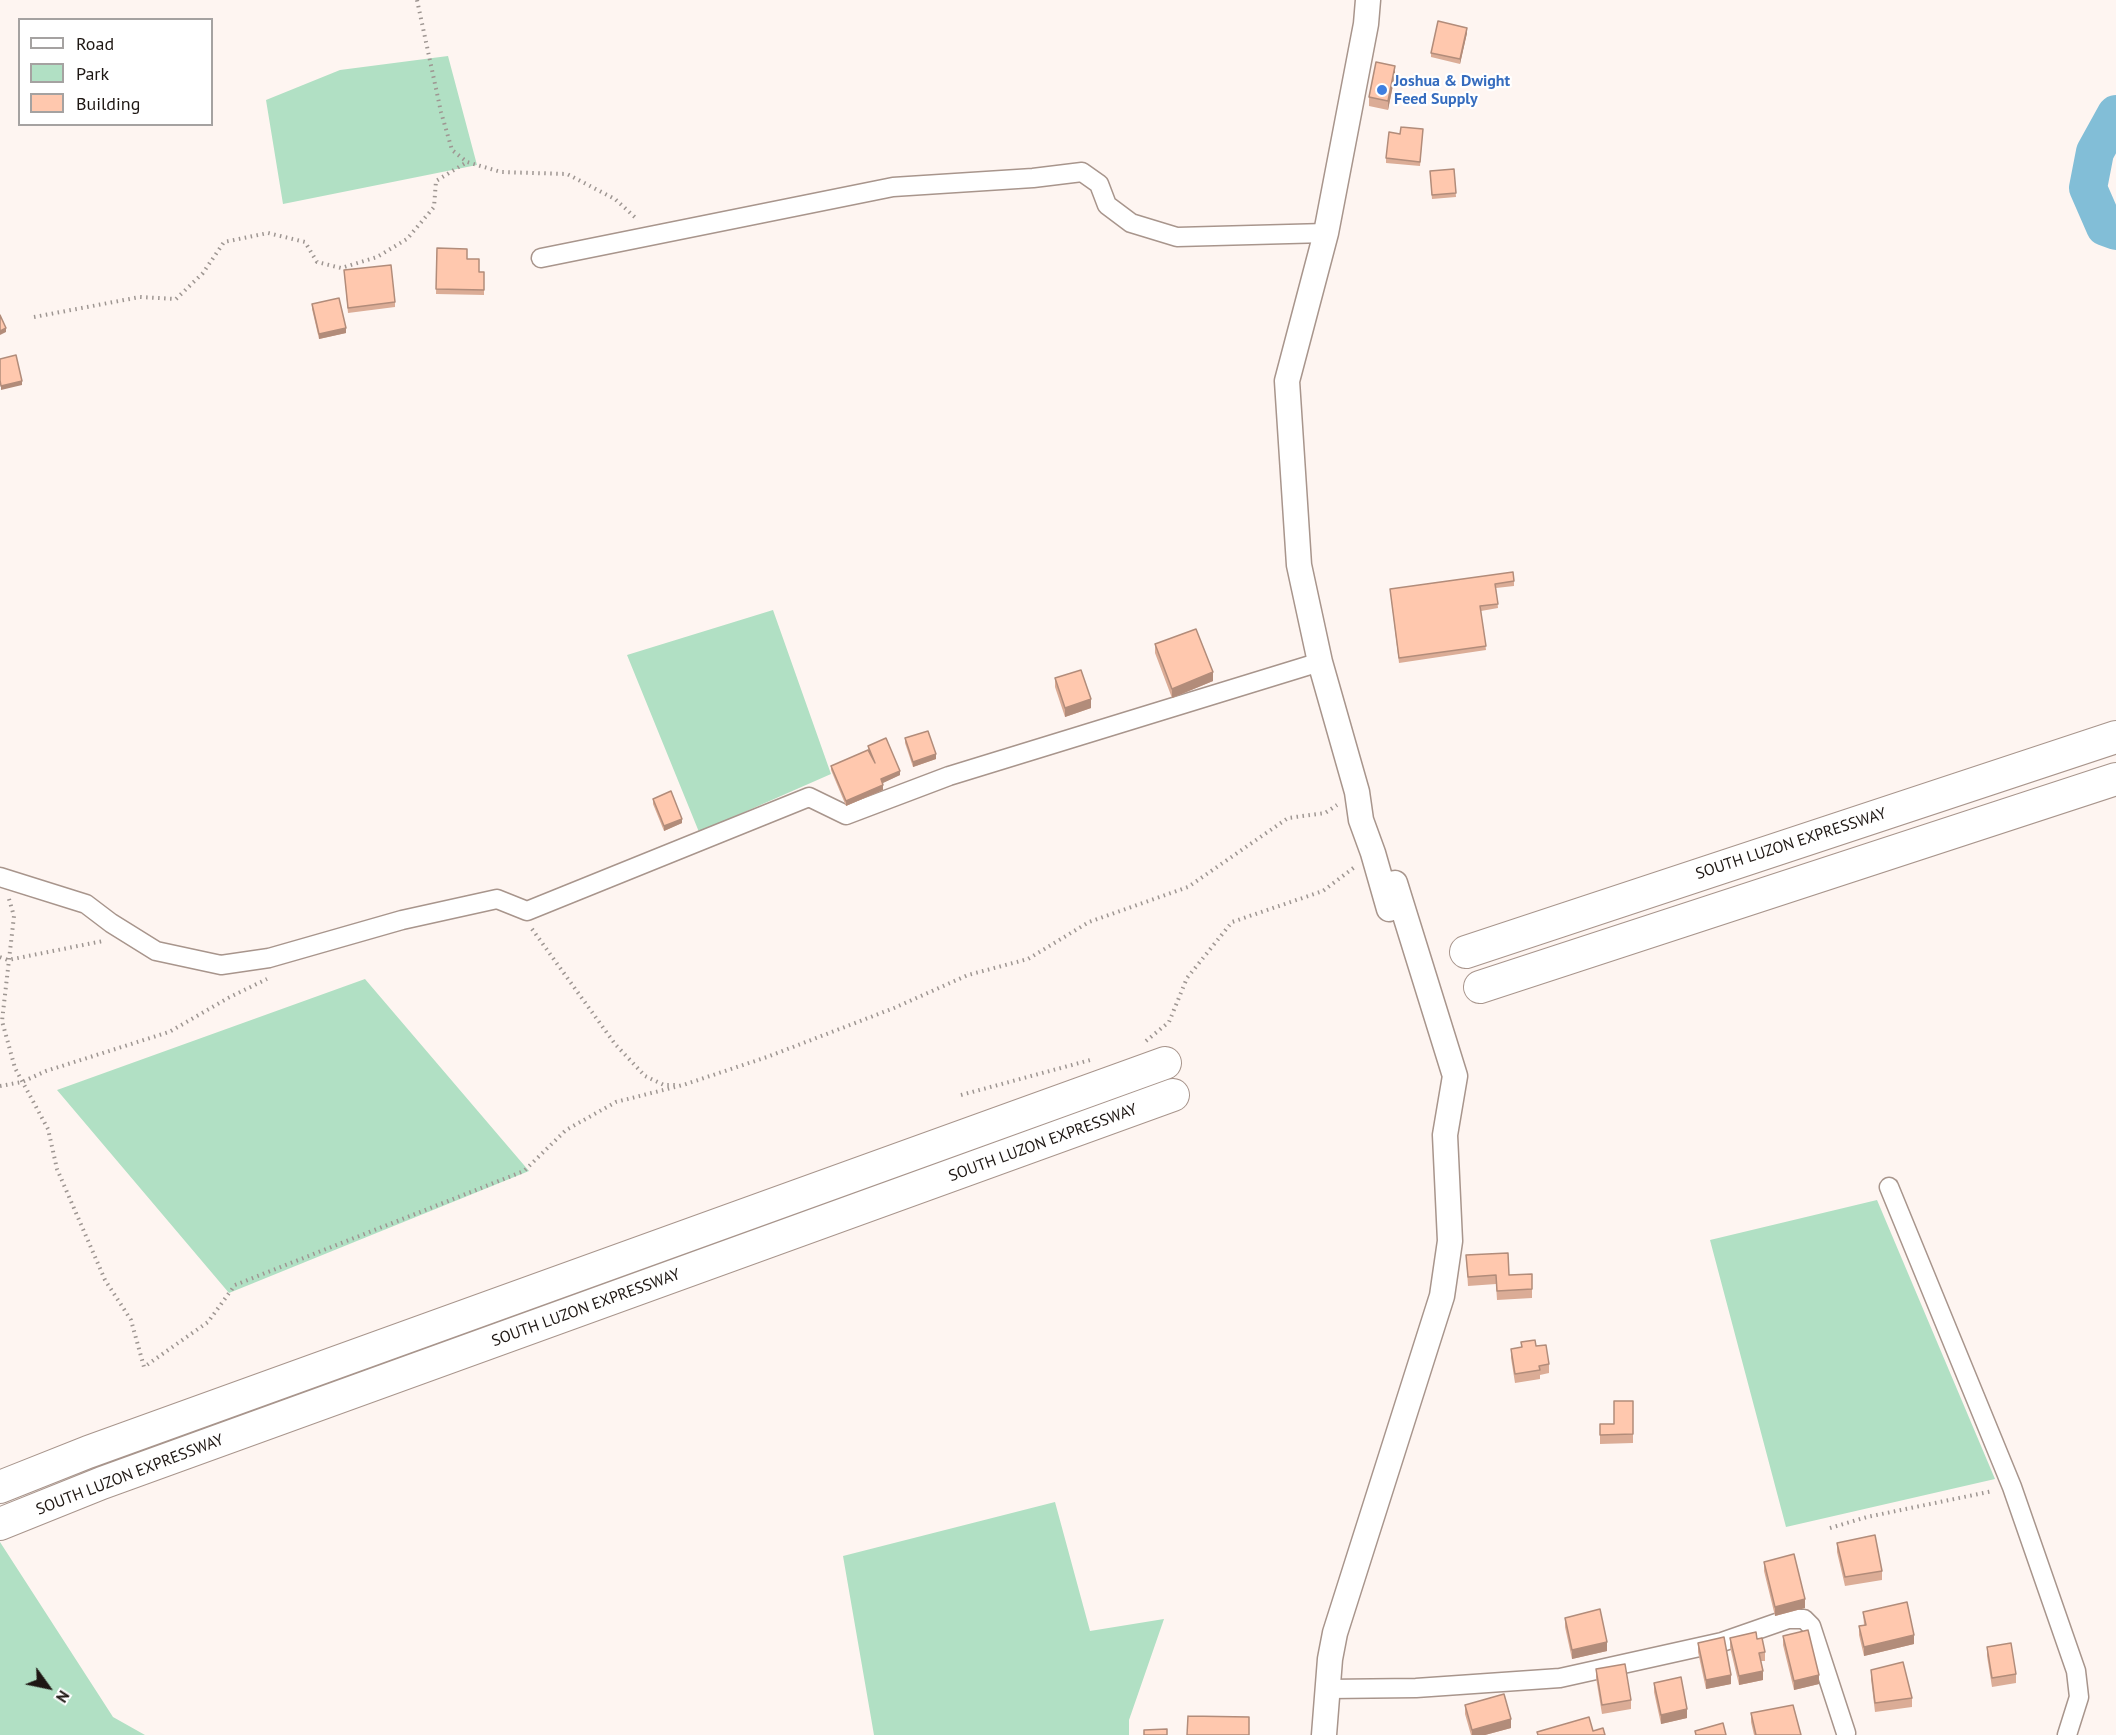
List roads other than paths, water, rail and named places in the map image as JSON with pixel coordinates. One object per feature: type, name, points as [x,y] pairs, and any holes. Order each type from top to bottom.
[{"type":"highway","name":"SOUTH LUZON EXPRESSWAY","points":[[1466,952],[2116,737]]},
{"type":"highway","points":[[1479,987],[2116,779]]},
{"type":"highway","name":"SOUTH LUZON EXPRESSWAY","points":[[0,1487],[88,1452],[1153,1055]]},
{"type":"highway","name":"SOUTH LUZON EXPRESSWAY","points":[[0,1524],[102,1483],[1173,1095]]},
{"type":"street","points":[[1368,0],[1366,24],[1326,233],[1287,381],[1299,565],[1320,662],[1357,792],[1361,820],[1389,909]]},
{"type":"street","points":[[541,258],[893,187],[1033,178],[1082,172],[1099,184],[1107,205],[1131,223],[1177,237],[1326,233]]},
{"type":"street","points":[[1,877],[86,904],[111,923],[156,951],[220,965],[269,958],[402,920],[497,899],[527,911],[808,797],[846,815],[948,776],[1320,662]]},
{"type":"street","points":[[1324,1735],[1330,1659],[1335,1634],[1442,1296],[1450,1241],[1445,1135],[1455,1076],[1391,868],[1373,853]]},
{"type":"street","points":[[1889,1186],[2012,1487],[2076,1671],[2079,1697],[2067,1735]]},
{"type":"street","points":[[1328,1689],[1416,1688],[1560,1678],[1722,1642],[1788,1619],[1804,1619],[1811,1626],[1846,1733]]},
{"type":"waterway","points":[[2116,114],[2095,152],[2088,188],[2105,227],[2116,231]]},
{"type":"place","name":"Joshua & Dwight Feed Supply","points":[[1382,90]]}]
